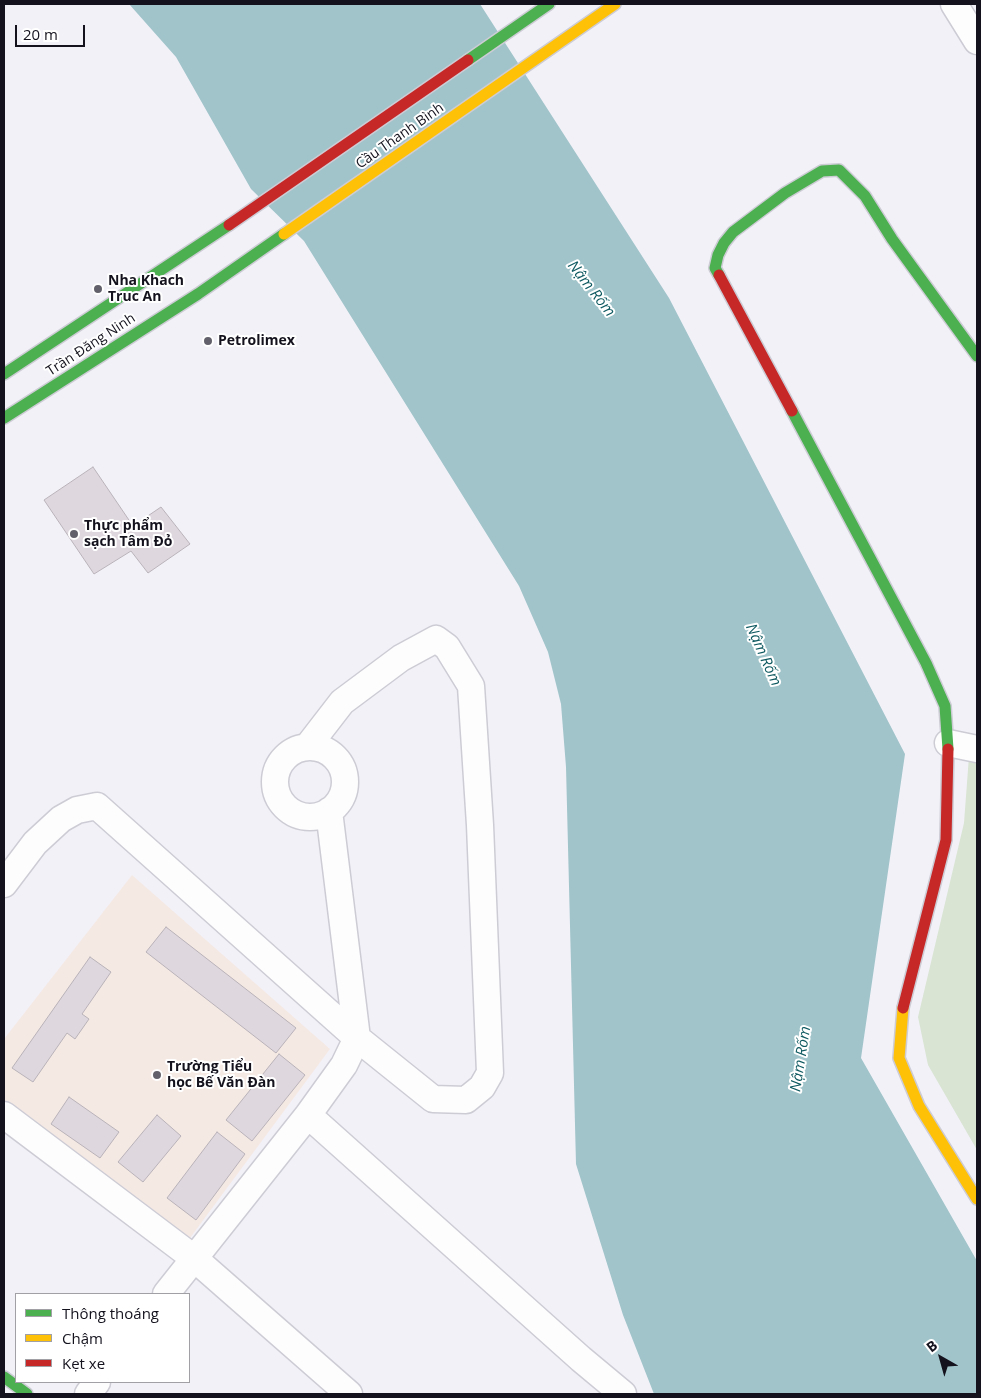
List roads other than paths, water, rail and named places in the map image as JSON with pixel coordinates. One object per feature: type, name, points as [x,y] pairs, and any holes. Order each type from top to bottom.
[{"type":"main road","name":"Cầu Thanh Bình","points":[[248,213],[549,4]]},
{"type":"main road","name":"Cầu Thanh Bình","points":[[268,246],[615,4]]},
{"type":"main road","points":[[977,356],[892,239],[865,196],[839,170],[822,171],[785,193],[733,232],[724,243],[718,255],[715,268],[926,663],[945,706],[948,743],[946,840],[903,1003],[899,1058],[919,1106],[977,1198]]},
{"type":"main road","name":"Trần Đăng Ninh","points":[[4,374],[248,213]]},
{"type":"main road","name":"Trần Đăng Ninh","points":[[4,418],[198,294],[268,246]]},
{"type":"main road","points":[[4,1376],[27,1394]]},
{"type":"street","points":[[954,4],[977,41]]},
{"type":"street","points":[[4,884],[35,843],[61,819],[77,810],[97,806],[357,1038],[433,1099],[466,1100],[482,1087],[490,1073],[480,825],[471,686],[447,647],[436,639],[401,658],[342,702],[308,746]]},
{"type":"street","points":[[948,743],[977,749]]},
{"type":"street","points":[[308,746],[326,750],[339,762],[345,779],[341,797],[329,811],[312,817],[294,813],[280,801],[274,784],[278,766],[290,752],[308,746]]},
{"type":"street","points":[[167,1293],[308,1115],[344,1065],[357,1038],[329,811]]},
{"type":"street","points":[[4,1115],[194,1259],[349,1394]]},
{"type":"street","points":[[308,1115],[573,1353],[623,1394]]},
{"type":"street","points":[[88,1394],[96,1383]]},
{"type":"water","name":"Nậm Rốm","points":[[129,4],[480,4],[669,298],[905,754],[861,1058],[977,1261],[977,1394],[654,1394],[623,1315],[576,1164],[566,767],[561,704],[548,652],[519,586],[304,241],[251,189],[176,57]]},
{"type":"place","name":"Nha Khach Truc An","points":[[98,289]]},
{"type":"place","name":"Petrolimex","points":[[208,341]]},
{"type":"place","name":"Thực phẩm sạch Tâm Đỏ","points":[[74,534]]},
{"type":"place","name":"Trường Tiểu học Bế Văn Đàn","points":[[157,1075]]}]
